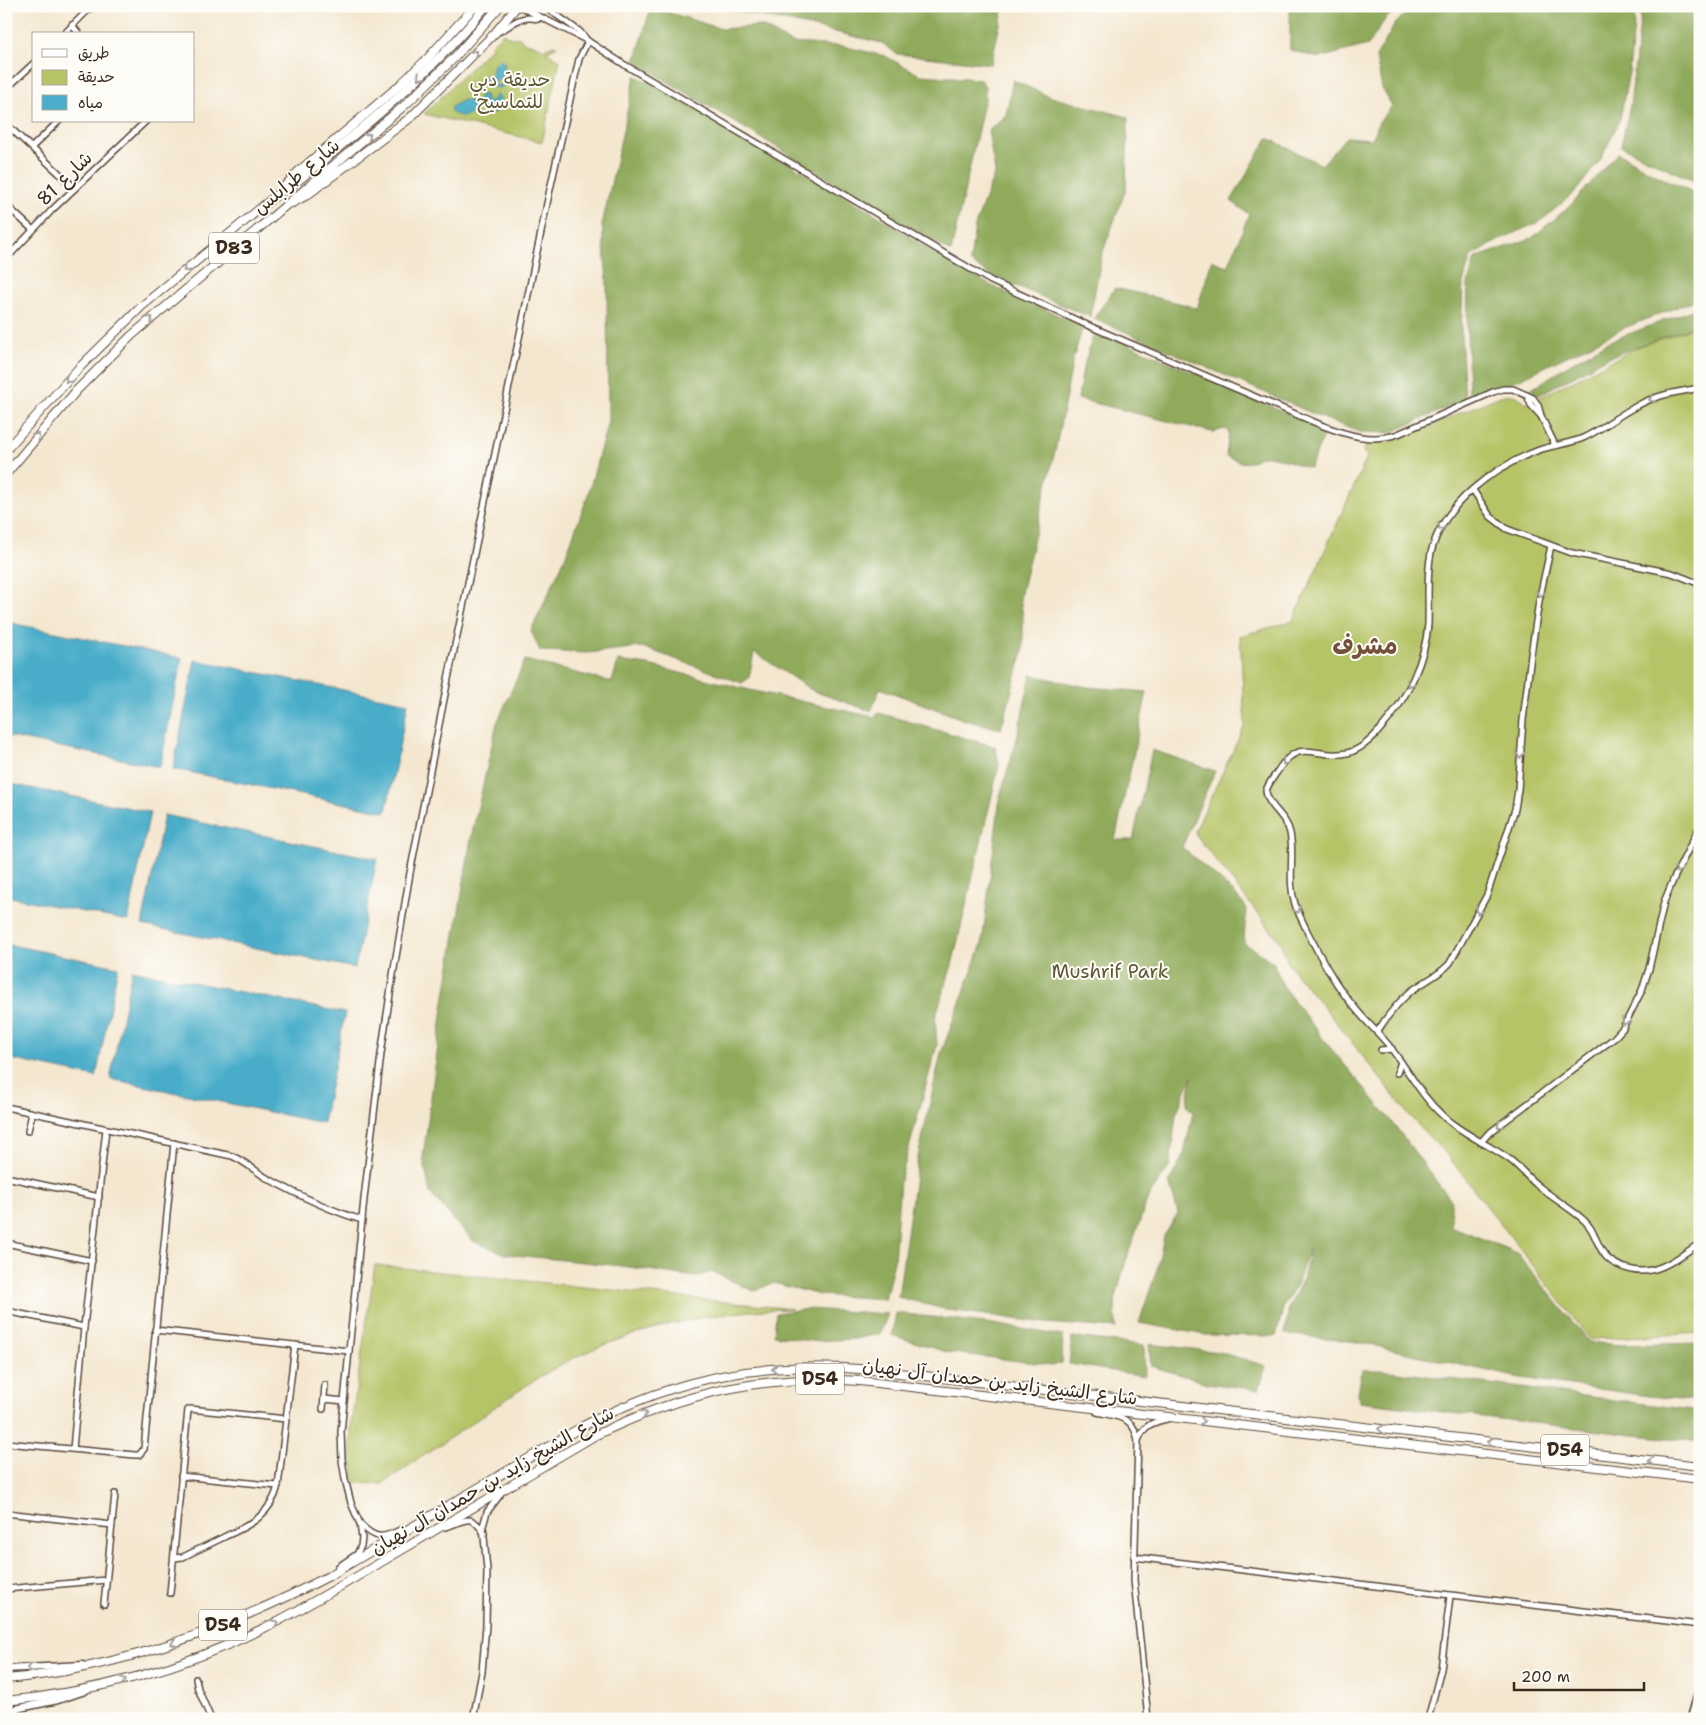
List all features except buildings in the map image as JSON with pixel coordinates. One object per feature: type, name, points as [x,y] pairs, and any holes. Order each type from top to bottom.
[{"type":"highway","name":"شارع طرابلس","points":[[6,450],[78,369],[142,306],[388,106],[413,84],[466,30],[486,6]]},
{"type":"highway","name":"شارع طرابلس","points":[[6,474],[77,390],[131,336],[405,106],[454,58],[500,6]]},
{"type":"highway","points":[[289,205],[307,195],[400,127],[426,104],[495,33],[518,6]]},
{"type":"highway","points":[[280,192],[299,171],[408,78],[472,9]]},
{"type":"highway","name":"شارع الشيخ زايد بن حمدان آل نهيان","points":[[6,1679],[50,1674],[89,1666],[154,1649],[210,1630],[288,1597],[329,1576],[585,1426],[634,1402],[663,1391],[712,1378],[754,1371],[803,1367],[873,1370],[1700,1466]]},
{"type":"highway","name":"شارع الشيخ زايد بن حمدان آل نهيان","points":[[6,1701],[93,1688],[164,1668],[240,1639],[294,1612],[594,1436],[640,1415],[712,1391],[743,1385],[791,1380],[847,1380],[1679,1477],[1700,1481]]},
{"type":"main road","points":[[6,1669],[68,1665],[89,1666]]},
{"type":"main road","points":[[6,1711],[58,1700],[93,1688]]},
{"type":"street","points":[[66,32],[92,6]]},
{"type":"street","points":[[518,6],[588,41],[642,75],[991,281],[1087,325],[1330,429],[1365,438],[1385,438],[1430,421],[1500,390],[1513,389],[1537,402],[1541,416],[1555,445]]},
{"type":"street","points":[[546,6],[551,12],[581,33],[588,41]]},
{"type":"street","points":[[495,33],[518,20],[530,18],[545,20]]},
{"type":"street","points":[[72,25],[78,32]]},
{"type":"street","points":[[329,1576],[334,1569],[354,1556],[359,1550],[362,1538],[360,1524],[348,1495],[343,1469],[341,1441],[362,1220],[386,1018],[413,856],[448,678],[549,194],[579,59],[588,41]]},
{"type":"street","points":[[6,89],[32,66]]},
{"type":"street","points":[[32,147],[58,122]]},
{"type":"street","name":"شارع 81","points":[[6,260],[33,230],[145,122]]},
{"type":"street","points":[[6,124],[76,188]]},
{"type":"street","points":[[6,205],[33,230]]},
{"type":"street","points":[[1700,388],[1653,398],[1584,437],[1529,454],[1512,462],[1472,490],[1449,513],[1435,539],[1429,569],[1426,641],[1417,668],[1394,713],[1378,732],[1353,751],[1341,754],[1302,751],[1290,755],[1284,761],[1266,791],[1268,798],[1285,819],[1290,831],[1291,888],[1299,914],[1334,981],[1354,1008],[1392,1049],[1436,1110],[1452,1124],[1510,1160],[1547,1193],[1586,1221],[1592,1229],[1603,1254],[1617,1265],[1637,1271],[1656,1269],[1668,1264],[1700,1243]]},
{"type":"street","points":[[1472,490],[1486,512],[1507,529],[1583,556],[1672,573],[1700,584]]},
{"type":"street","points":[[1376,1032],[1405,997],[1450,963],[1490,886],[1517,802],[1530,661],[1539,601],[1551,546]]},
{"type":"street","points":[[1481,1142],[1488,1134],[1613,1039],[1621,1030],[1646,979],[1659,919],[1667,894],[1700,826]]},
{"type":"street","points":[[1380,1050],[1392,1049]]},
{"type":"street","points":[[1397,1073],[1401,1062]]},
{"type":"street","points":[[6,1107],[235,1157],[262,1175],[294,1192],[327,1208],[362,1220]]},
{"type":"street","points":[[28,1130],[32,1113]]},
{"type":"street","points":[[73,1449],[84,1327],[106,1129]]},
{"type":"street","points":[[6,1443],[134,1455],[142,1453],[174,1143]]},
{"type":"street","points":[[6,1177],[98,1197]]},
{"type":"street","points":[[6,1243],[92,1261]]},
{"type":"street","points":[[6,1311],[84,1327]]},
{"type":"street","points":[[155,1330],[349,1351]]},
{"type":"street","points":[[174,1558],[183,1557],[257,1520],[272,1503],[278,1486],[295,1345]]},
{"type":"street","points":[[323,1409],[325,1384]]},
{"type":"street","points":[[324,1400],[344,1401]]},
{"type":"street","points":[[1081,1407],[1122,1417],[1131,1425],[1137,1435],[1134,1556],[1137,1615],[1148,1719]]},
{"type":"street","points":[[170,1593],[189,1409],[286,1420]]},
{"type":"street","points":[[1138,1442],[1144,1429],[1149,1424],[1173,1418]]},
{"type":"street","points":[[181,1476],[278,1486]]},
{"type":"street","points":[[473,1719],[482,1672],[486,1624],[487,1570],[483,1526],[487,1512],[495,1500],[507,1488]]},
{"type":"street","points":[[104,1604],[116,1494]]},
{"type":"street","points":[[6,1513],[112,1524]]},
{"type":"street","points":[[437,1529],[472,1520],[476,1522],[484,1533]]},
{"type":"street","points":[[360,1524],[372,1535],[381,1537],[389,1536],[409,1525],[421,1522]]},
{"type":"street","points":[[1134,1556],[1700,1625]]},
{"type":"street","points":[[6,1589],[106,1580]]},
{"type":"street","points":[[1428,1719],[1441,1669],[1450,1596]]},
{"type":"street","points":[[196,1679],[198,1689],[211,1719]]},
{"type":"street","points":[[1690,1719],[1700,1684]]},
{"type":"green space","points":[[713,6],[1004,6],[991,64],[897,54],[882,43]]},
{"type":"green space","points":[[1290,6],[1402,6],[1386,18],[1368,45],[1319,58],[1290,50]]},
{"type":"green space","points":[[1413,6],[1636,6],[1629,72],[1620,119],[1601,159],[1576,191],[1541,221],[1503,238],[1471,256],[1463,283],[1461,334],[1465,400],[1390,433],[1359,432],[1094,318],[1115,288],[1197,309],[1212,260],[1228,267],[1249,214],[1231,201],[1268,138],[1322,165],[1346,137],[1372,139],[1379,122],[1392,106],[1382,88],[1376,57],[1395,24]]},
{"type":"green space","points":[[1642,6],[1691,6],[1700,10],[1700,184],[1621,146],[1630,106]]},
{"type":"green space","points":[[651,7],[722,29],[761,26],[791,43],[842,46],[885,56],[920,75],[980,79],[985,86],[985,98],[951,252],[635,62]]},
{"type":"green space","name":"حديقة دبي للتماسيح","points":[[503,33],[511,38],[520,37],[523,42],[539,46],[545,50],[552,45],[557,46],[546,52],[560,60],[542,142],[424,114],[492,47],[491,45]]},
{"type":"green space","points":[[635,76],[647,81],[869,210],[943,259],[992,286],[1083,326],[1073,359],[1056,447],[1020,597],[1023,617],[1023,651],[1001,729],[965,720],[880,688],[871,711],[813,691],[754,652],[749,678],[742,683],[642,647],[587,653],[540,651],[531,631],[564,560],[588,495],[608,421],[607,281],[602,225]]},
{"type":"green space","points":[[1013,80],[1050,97],[1128,117],[1126,189],[1102,254],[1090,317],[990,275],[970,262],[975,226],[995,172],[988,130],[1006,115]]},
{"type":"green space","points":[[1618,153],[1662,178],[1700,195],[1700,298],[1624,328],[1520,379],[1469,397],[1468,284],[1475,258],[1532,238],[1570,206]]},
{"type":"green space","points":[[1700,307],[1700,324],[1606,358],[1537,396],[1532,389],[1571,363],[1610,341]]},
{"type":"green space","points":[[1700,325],[1700,1333],[1590,1339],[1448,1156],[1413,1120],[1296,974],[1288,963],[1281,943],[1196,835],[1195,831],[1245,725],[1240,636],[1293,621],[1368,455],[1363,453],[1367,443],[1399,439],[1503,395],[1516,396],[1527,404],[1640,346]]},
{"type":"green space","points":[[1095,330],[1326,430],[1310,468],[1268,456],[1249,462],[1240,462],[1226,456],[1229,432],[1225,429],[1212,432],[1078,399],[1083,368]]},
{"type":"green space","points":[[525,660],[612,682],[618,661],[648,665],[754,691],[874,717],[879,713],[996,747],[999,765],[952,965],[935,1018],[937,1045],[900,1181],[894,1261],[885,1299],[820,1295],[773,1283],[754,1291],[712,1272],[695,1277],[622,1266],[505,1254],[473,1241],[430,1193],[423,1157],[443,1008],[471,838],[497,723]]},
{"type":"green space","name":"Mushrif Park","points":[[1031,675],[1087,687],[1147,692],[1115,840],[1133,840],[1152,750],[1215,771],[1182,847],[1230,889],[1246,907],[1244,943],[1273,962],[1284,988],[1324,1040],[1390,1119],[1451,1201],[1451,1226],[1517,1253],[1589,1342],[1622,1345],[1700,1343],[1700,1401],[1649,1396],[1515,1377],[1358,1342],[1285,1334],[1289,1306],[1303,1279],[1309,1249],[1297,1285],[1284,1305],[1276,1336],[1206,1335],[1139,1323],[1157,1269],[1164,1236],[1178,1213],[1169,1182],[1184,1154],[1193,1113],[1187,1105],[1192,1076],[1176,1114],[1170,1166],[1149,1195],[1126,1260],[1115,1301],[1116,1328],[1046,1323],[948,1310],[898,1297],[917,1162],[941,1053],[982,944],[1000,796],[1016,742]]},
{"type":"green space","points":[[375,1265],[792,1309],[733,1313],[674,1323],[617,1340],[589,1351],[562,1364],[534,1381],[382,1484],[355,1483],[351,1452],[351,1424]]},
{"type":"green space","points":[[808,1309],[888,1314],[880,1334],[855,1339],[810,1341],[774,1335],[776,1313]]},
{"type":"green space","points":[[896,1313],[987,1323],[1063,1336],[1062,1363],[1051,1365],[946,1352],[892,1335]]},
{"type":"green space","points":[[1072,1337],[1144,1345],[1145,1376],[1069,1364]]},
{"type":"green space","points":[[1149,1344],[1219,1352],[1266,1366],[1259,1390],[1207,1383],[1151,1366]]},
{"type":"green space","points":[[1362,1370],[1381,1370],[1700,1411],[1700,1441],[1634,1435],[1359,1402],[1358,1393]]},
{"type":"water","points":[[501,59],[505,63],[504,69],[508,77],[501,77],[494,84],[498,86],[507,82],[498,88],[488,84],[483,77],[487,75],[491,78],[494,64]]},
{"type":"water","points":[[496,94],[500,98],[501,104],[497,107],[494,114],[478,107],[466,116],[460,116],[451,112],[451,107],[463,100],[472,101],[480,99],[479,96],[485,95],[486,100],[489,102],[493,100]]},
{"type":"water","points":[[6,622],[182,658],[160,767],[6,736]]},
{"type":"water","points":[[195,660],[408,703],[386,812],[173,769]]},
{"type":"water","points":[[6,783],[150,812],[128,921],[6,896]]},
{"type":"water","points":[[164,815],[377,859],[355,968],[142,925]]},
{"type":"water","points":[[6,944],[118,967],[96,1077],[6,1058]]},
{"type":"water","points":[[132,970],[345,1013],[323,1123],[110,1079]]},
{"type":"district","name":"مشرف","points":[[1365,646]]}]
